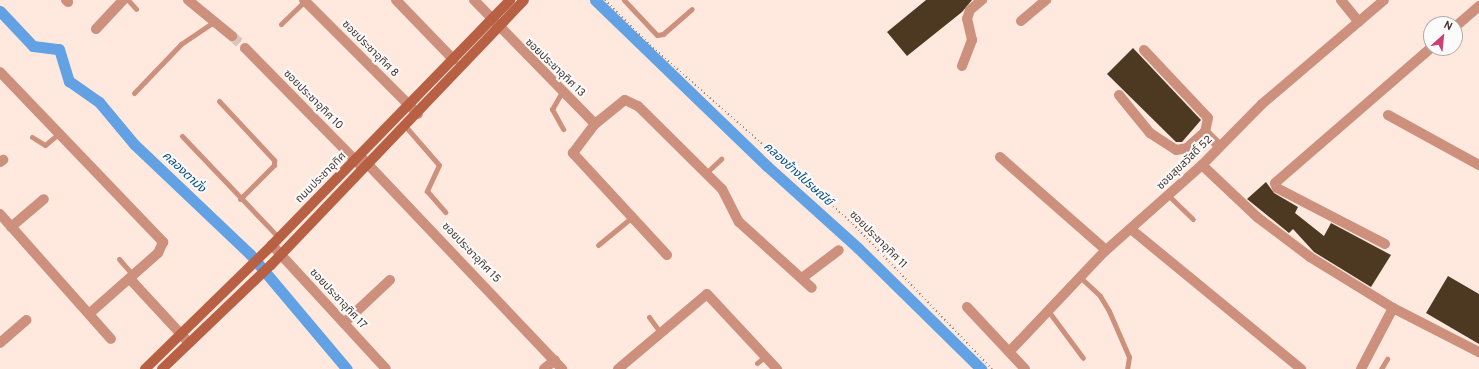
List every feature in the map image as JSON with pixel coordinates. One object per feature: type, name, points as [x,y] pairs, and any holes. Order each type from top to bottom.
[{"type":"main road","name":"ถนนประชาอุทิศ","points":[[145,369],[276,242],[410,106],[510,0]]},
{"type":"main road","points":[[162,369],[271,265],[406,127],[524,0]]},
{"type":"street","points":[[96,29],[123,0]]},
{"type":"street","points":[[188,0],[232,36]]},
{"type":"street","name":"ซอยประชาอุทิศ 8","points":[[305,0],[418,114]]},
{"type":"street","points":[[396,0],[454,60]]},
{"type":"street","name":"ซอยประชาอุทิศ 13","points":[[474,0],[491,20],[595,124]]},
{"type":"street","points":[[962,66],[972,40],[967,19],[970,10],[982,0]]},
{"type":"street","points":[[1021,21],[1046,0]]},
{"type":"street","points":[[1341,0],[1359,22]]},
{"type":"street","name":"ซอยสุขสวัสดิ์ 52","points":[[1010,351],[1050,312],[1106,250],[1132,230],[1202,166],[1219,146],[1262,104],[1384,0]]},
{"type":"street","points":[[1463,20],[1479,6]]},
{"type":"street","name":"ซอยประชาอุทิศ 10","points":[[244,48],[366,167]]},
{"type":"street","points":[[1119,94],[1150,133],[1176,150],[1188,148],[1205,132],[1208,118],[1144,50]]},
{"type":"street","points":[[1385,244],[1277,188],[1275,183],[1423,55]]},
{"type":"street","points":[[1,74],[161,238],[158,253],[90,313]]},
{"type":"street","points":[[667,255],[575,159],[576,147],[595,124],[621,102],[631,102],[705,173],[728,197],[739,222],[812,288]]},
{"type":"street","points":[[1388,115],[1479,165]]},
{"type":"street","points":[[1205,132],[1219,146]]},
{"type":"street","points":[[1000,157],[1106,250]]},
{"type":"street","points":[[1202,166],[1294,246],[1393,308],[1479,352]]},
{"type":"street","name":"ซอยประชาอุทิศ 15","points":[[366,167],[555,360],[562,369]]},
{"type":"street","points":[[11,226],[44,198]]},
{"type":"street","points":[[0,214],[90,313],[111,339]]},
{"type":"street","points":[[1132,230],[1301,369]]},
{"type":"street","name":"ซอยประชาอุทิศ 17","points":[[276,242],[281,254],[386,369]]},
{"type":"street","points":[[802,278],[839,250]]},
{"type":"street","points":[[132,277],[189,343]]},
{"type":"street","points":[[344,322],[390,280]]},
{"type":"street","points":[[618,369],[660,332],[707,294],[777,369]]},
{"type":"street","points":[[967,307],[1026,369]]},
{"type":"street","points":[[1361,369],[1393,308]]},
{"type":"street","points":[[0,343],[26,320]]},
{"type":"street","points":[[544,369],[555,360]]},
{"type":"lane","points":[[128,0],[136,9]]},
{"type":"lane","points":[[281,24],[305,0]]},
{"type":"lane","points":[[624,0],[657,35],[663,34],[692,9]]},
{"type":"lane","points":[[134,93],[181,44],[214,22]]},
{"type":"lane","points":[[562,92],[552,109],[563,129]]},
{"type":"lane","points":[[219,101],[274,160],[274,165],[240,200]]},
{"type":"lane","points":[[406,127],[439,165],[427,191],[445,212]]},
{"type":"lane","points":[[32,137],[45,145],[58,134]]},
{"type":"lane","points":[[182,136],[276,242]]},
{"type":"lane","points":[[705,173],[721,158]]},
{"type":"lane","points":[[1169,196],[1193,219]]},
{"type":"lane","points":[[598,245],[631,218]]},
{"type":"lane","points":[[119,259],[132,277]]},
{"type":"lane","points":[[1081,278],[1100,296],[1113,318],[1129,357],[1127,369]]},
{"type":"lane","points":[[1050,312],[1082,358]]},
{"type":"lane","points":[[649,317],[660,332]]},
{"type":"lane","points":[[757,364],[766,356]]},
{"type":"lane","points":[[1381,369],[1387,359]]},
{"type":"path","name":"ซอยประชาอุทิศ 11","points":[[605,0],[650,45],[853,224],[992,369]]},
{"type":"building","points":[[926,0],[972,0],[962,12],[907,56],[887,32]]},
{"type":"building","points":[[1133,48],[1201,120],[1182,142],[1176,142],[1107,74]]},
{"type":"building","points":[[1266,182],[1274,193],[1298,207],[1295,213],[1324,236],[1331,223],[1391,255],[1371,287],[1314,252],[1293,229],[1289,233],[1247,199]]},
{"type":"building","points":[[1448,276],[1479,294],[1479,344],[1426,313]]},
{"type":"waterway","name":"คลองข้างไปรษณีย์","points":[[595,0],[767,166],[858,248],[981,369]]},
{"type":"waterway","name":"คลองตามั่ง","points":[[0,11],[33,46],[59,49],[69,81],[99,102],[134,144],[250,254],[347,369]]},
{"type":"tunnel","points":[[232,36],[245,48]]}]
